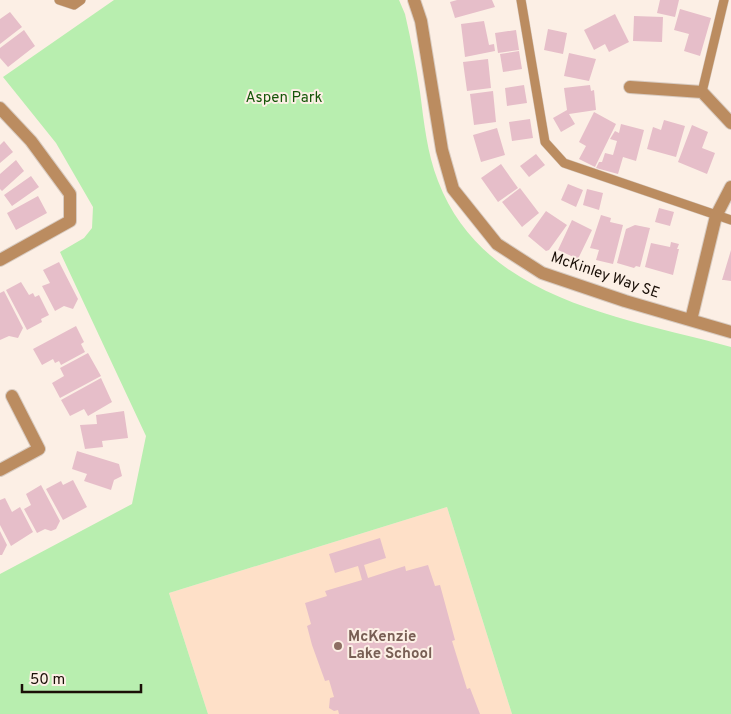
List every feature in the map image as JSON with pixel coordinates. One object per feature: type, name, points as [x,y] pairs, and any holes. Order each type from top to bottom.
[{"type":"street","name":"McKinley Way SE","points":[[414,0],[421,21],[442,150],[453,188],[497,244],[542,272],[625,302],[731,332]]},
{"type":"street","points":[[630,87],[702,92],[731,123]]},
{"type":"street","points":[[0,108],[31,141],[70,194],[70,221],[0,260]]},
{"type":"street","points":[[691,320],[716,216],[731,187]]},
{"type":"street","points":[[0,470],[39,449],[12,396]]},
{"type":"lane","points":[[59,0],[74,5],[80,0]]},
{"type":"lane","points":[[521,0],[545,142],[564,163],[731,220]]},
{"type":"lane","points":[[702,92],[724,0]]},
{"type":"shaded area","name":"McKenzie Lake School","points":[[447,507],[512,714],[208,714],[169,593]]},
{"type":"green space","name":"Aspen Park","points":[[114,0],[399,0],[405,14],[426,137],[434,170],[459,221],[488,253],[522,278],[561,298],[603,313],[731,347],[731,714],[512,714],[447,507],[169,593],[208,714],[0,714],[0,574],[132,504],[146,436],[60,252],[84,238],[92,228],[93,207],[56,143],[3,77]]},
{"type":"building","points":[[457,0],[492,0],[495,7],[455,18],[450,2]]},
{"type":"building","points":[[660,0],[679,0],[675,17],[657,13]]},
{"type":"building","points":[[680,9],[711,18],[700,56],[684,51],[689,34],[674,30]]},
{"type":"building","points":[[10,12],[22,27],[0,44],[0,19]]},
{"type":"building","points":[[615,14],[629,42],[609,52],[605,44],[594,50],[584,30]]},
{"type":"building","points":[[634,16],[663,17],[662,42],[633,41]]},
{"type":"building","points":[[484,21],[489,45],[494,44],[495,51],[465,57],[461,24]]},
{"type":"building","points":[[548,29],[567,33],[563,54],[544,50]]},
{"type":"building","points":[[24,30],[35,46],[8,67],[0,58],[0,48]]},
{"type":"building","points":[[516,30],[519,50],[498,53],[495,33]]},
{"type":"building","points":[[519,51],[522,69],[503,72],[500,54]]},
{"type":"building","points":[[569,53],[596,59],[589,81],[564,76]]},
{"type":"building","points":[[488,59],[491,88],[467,91],[463,62]]},
{"type":"building","points":[[524,85],[527,103],[507,106],[505,88]]},
{"type":"building","points":[[590,85],[591,91],[594,90],[596,110],[569,114],[575,124],[561,132],[553,118],[567,110],[564,88]]},
{"type":"building","points":[[493,91],[496,122],[474,125],[470,94]]},
{"type":"building","points":[[594,112],[616,124],[595,167],[579,159],[586,146],[579,142]]},
{"type":"building","points":[[530,119],[533,138],[512,141],[509,122]]},
{"type":"building","points":[[664,120],[685,126],[676,157],[647,149],[653,127],[661,130]]},
{"type":"building","points":[[621,124],[644,130],[636,161],[623,157],[618,174],[596,168],[599,162],[602,162],[605,153],[613,155],[617,141],[610,139],[615,131],[619,133]]},
{"type":"building","points":[[692,125],[708,132],[702,148],[715,153],[707,174],[678,162]]},
{"type":"building","points":[[497,128],[505,155],[481,162],[473,135]]},
{"type":"building","points":[[4,141],[13,152],[0,163],[0,145]]},
{"type":"building","points":[[536,154],[545,165],[529,177],[520,166]]},
{"type":"building","points":[[16,160],[24,171],[2,191],[0,189],[0,174]]},
{"type":"building","points":[[501,164],[518,188],[498,202],[481,178]]},
{"type":"building","points":[[31,176],[39,187],[12,206],[4,195]]},
{"type":"building","points":[[568,184],[583,190],[576,207],[561,200]]},
{"type":"building","points":[[520,188],[539,213],[522,227],[502,202]]},
{"type":"building","points":[[587,189],[603,193],[599,210],[583,205]]},
{"type":"building","points":[[38,196],[47,213],[16,230],[7,213]]},
{"type":"building","points":[[659,208],[674,212],[670,226],[655,222]]},
{"type":"building","points":[[546,211],[567,225],[549,250],[546,251],[528,236]]},
{"type":"building","points":[[601,215],[611,218],[610,222],[623,225],[613,264],[596,260],[599,250],[590,248]]},
{"type":"building","points":[[572,220],[592,230],[578,259],[558,250]]},
{"type":"building","points":[[635,225],[650,228],[640,267],[636,266],[634,268],[617,263],[626,229]]},
{"type":"building","points":[[671,242],[679,244],[673,275],[645,267],[651,243],[670,247]]},
{"type":"building","points":[[731,250],[731,281],[722,280]]},
{"type":"building","points":[[59,262],[78,299],[73,309],[64,306],[55,311],[42,286],[50,283],[43,270]]},
{"type":"building","points":[[21,282],[29,295],[33,293],[35,297],[39,295],[49,315],[41,319],[42,322],[27,330],[6,290]]},
{"type":"building","points":[[4,291],[23,328],[18,338],[9,336],[0,340],[0,293]]},
{"type":"building","points":[[76,326],[84,342],[81,344],[85,352],[61,365],[59,361],[55,363],[53,359],[42,365],[33,349]]},
{"type":"building","points":[[88,353],[101,376],[60,398],[52,383],[64,376],[60,368]]},
{"type":"building","points":[[101,378],[112,402],[88,416],[84,409],[70,416],[61,400]]},
{"type":"building","points":[[124,411],[128,438],[102,441],[103,447],[85,449],[80,425],[97,424],[96,415]]},
{"type":"building","points":[[77,451],[119,464],[122,476],[114,480],[111,490],[84,481],[87,474],[72,469]]},
{"type":"building","points":[[73,480],[87,507],[63,520],[46,489],[61,481],[63,485]]},
{"type":"building","points":[[41,485],[60,521],[56,529],[51,531],[45,529],[37,533],[24,509],[31,505],[26,494]]},
{"type":"building","points":[[5,498],[12,512],[20,507],[33,532],[11,546],[0,525],[0,500]]},
{"type":"building","points":[[0,531],[7,545],[2,555],[0,555]]},
{"type":"building","points":[[380,538],[386,558],[364,565],[368,578],[405,566],[406,571],[428,565],[435,586],[440,585],[455,640],[452,641],[467,689],[470,688],[480,714],[339,714],[338,710],[334,711],[329,708],[330,698],[334,697],[329,680],[325,681],[312,645],[307,626],[311,624],[305,603],[327,596],[325,591],[362,580],[358,566],[335,573],[329,554]]},
{"type":"place","name":"McKenzie Lake School","points":[[338,646]]}]
